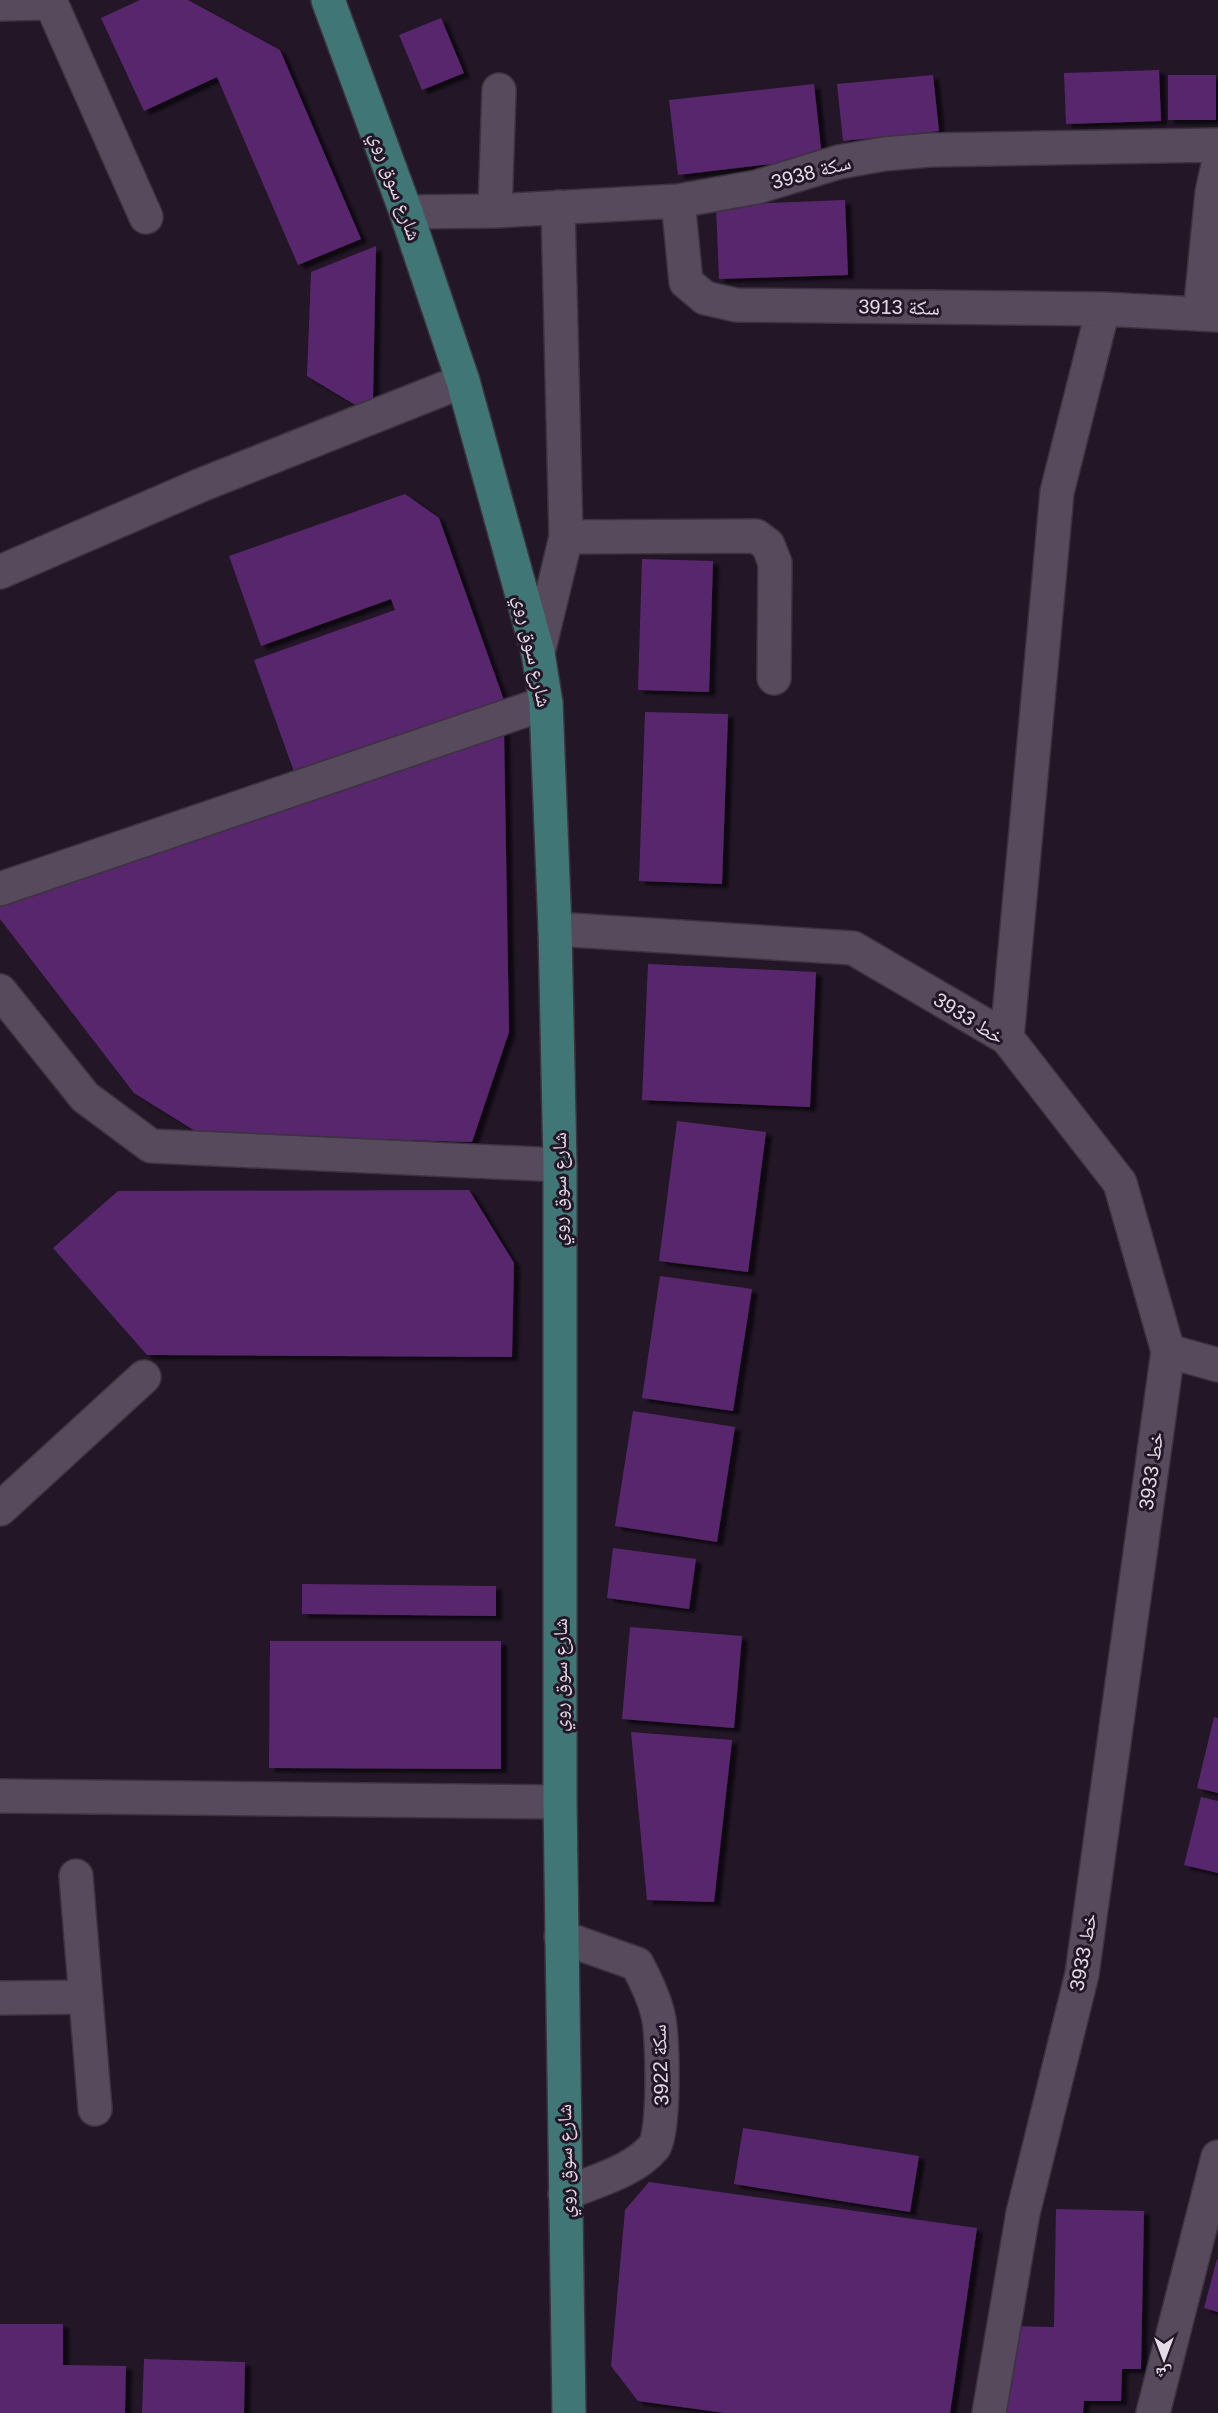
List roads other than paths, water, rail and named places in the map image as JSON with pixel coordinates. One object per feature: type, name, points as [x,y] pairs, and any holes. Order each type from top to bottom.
[{"type":"main road","name":"شارع سوق روي","points":[[328,0],[406,212],[463,381],[538,653],[546,703],[555,929],[560,1165],[560,1803],[569,2413]]},
{"type":"street","points":[[0,4],[55,2]]},
{"type":"street","points":[[0,26],[55,2]]},
{"type":"street","points":[[55,2],[146,217]]},
{"type":"street","points":[[495,212],[499,90]]},
{"type":"street","name":"سكة 3938","points":[[406,212],[495,212],[678,201],[757,187],[839,162],[884,154],[930,150],[1218,145]]},
{"type":"street","name":"سكة 3913","points":[[678,201],[686,282],[705,298],[736,305],[1103,309],[1209,315],[1212,193],[1218,165]]},
{"type":"street","points":[[538,653],[566,537],[558,207]]},
{"type":"street","points":[[1007,1038],[1058,492],[1103,309]]},
{"type":"street","points":[[0,572],[201,485],[463,381]]},
{"type":"street","points":[[566,537],[756,536],[768,545],[775,563],[774,678]]},
{"type":"street","points":[[0,889],[546,703]]},
{"type":"street","name":"3933 خط","points":[[555,929],[853,948],[1007,1038],[1120,1183],[1168,1351],[1082,1974],[1023,2213],[989,2413]]},
{"type":"street","points":[[0,991],[85,1097],[151,1146],[560,1165]]},
{"type":"street","points":[[1168,1351],[1218,1365]]},
{"type":"street","points":[[0,1509],[144,1377]]},
{"type":"street","points":[[0,1796],[560,1803]]},
{"type":"street","points":[[76,1876],[95,2109]]},
{"type":"street","name":"سكة 3922","points":[[561,1937],[637,1964],[642,1972],[650,1988],[659,2018],[662,2118],[656,2145],[635,2164],[565,2194]]},
{"type":"street","points":[[0,1998],[86,1997]]},
{"type":"street","points":[[1153,2413],[1218,2157]]},
{"type":"street","points":[[568,2366],[584,2413]]}]
